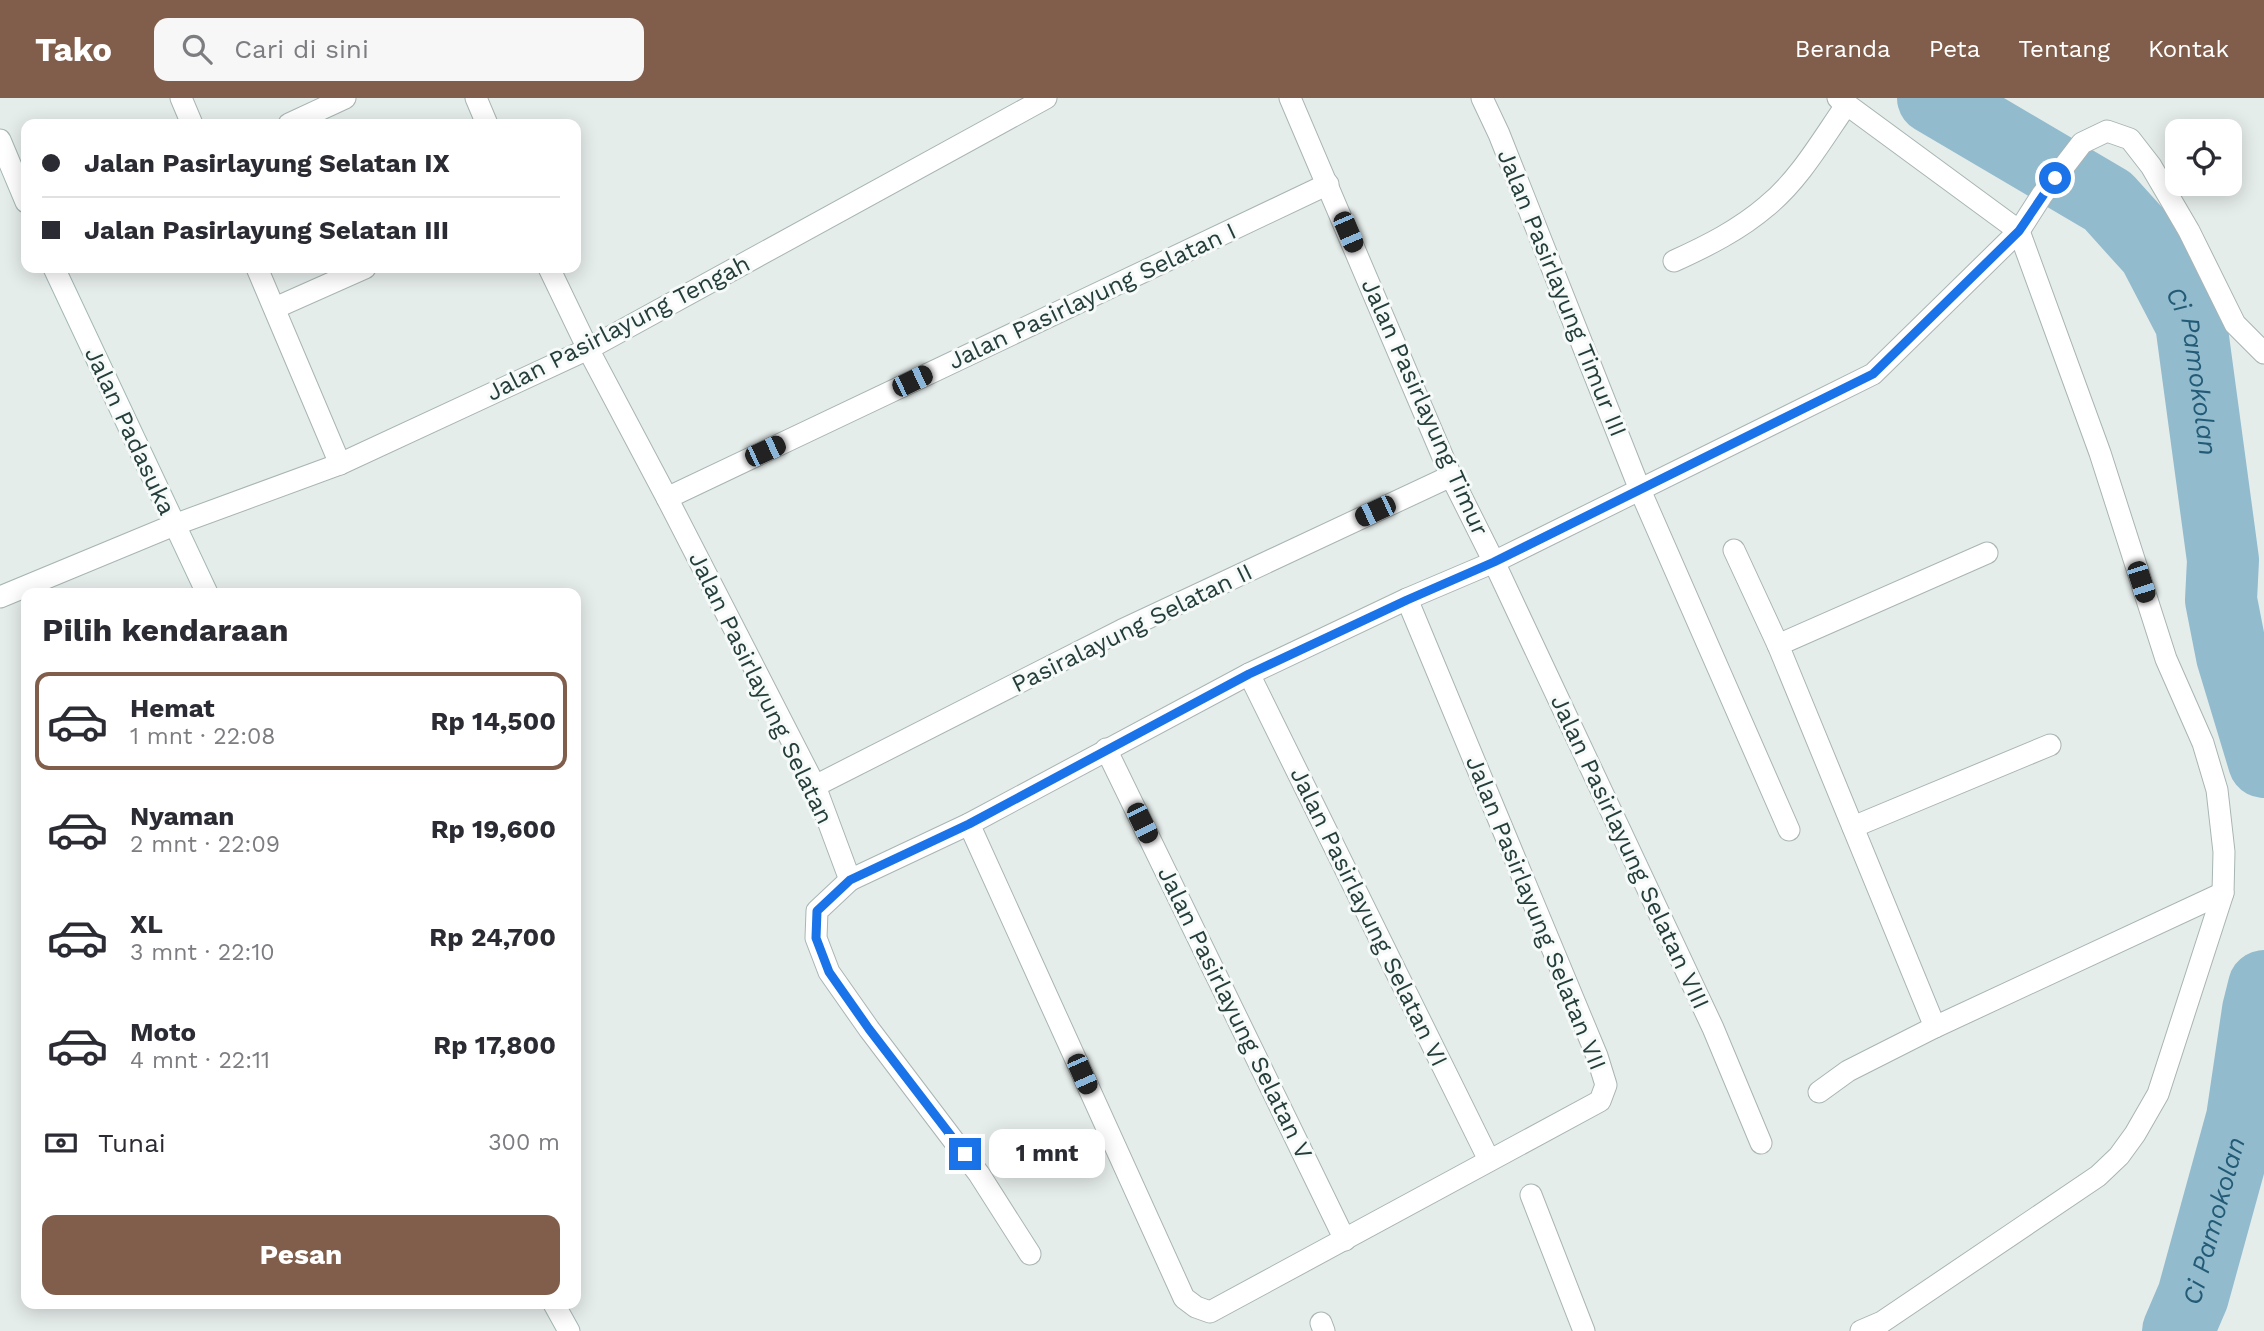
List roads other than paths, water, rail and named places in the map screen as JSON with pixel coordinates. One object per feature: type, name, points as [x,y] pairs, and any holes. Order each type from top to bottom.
[{"type":"street","points":[[181,98],[190,119]]},
{"type":"street","points":[[300,119],[345,98]]},
{"type":"street","points":[[476,98],[485,119]]},
{"type":"street","name":"Jalan Pasirlayung Tengah","points":[[22,588],[174,525],[340,464],[588,349],[1046,98]]},
{"type":"street","name":"Jalan Pasirlayung Timur","points":[[1290,98],[1451,476],[1494,562]]},
{"type":"street","name":"Jalan Pasirlayung Timur III","points":[[1482,98],[1499,134],[1640,490],[1789,830]]},
{"type":"street","points":[[1674,261],[1723,238],[1768,206],[1798,173],[1843,101],[2019,231],[2100,453],[2166,659],[2203,743],[2217,790],[2224,852],[2223,893],[2158,1094],[2135,1134],[2119,1156],[2098,1176],[1887,1326],[1861,1331]]},
{"type":"street","points":[[1030,1254],[979,1174],[829,972],[816,938],[817,911],[850,880],[969,824],[1249,674],[1494,562],[1873,374],[2019,231],[2042,195],[2082,143],[2107,131],[2130,139],[2151,166],[2189,231],[2235,324],[2264,354]]},
{"type":"street","points":[[0,140],[21,190]]},
{"type":"street","name":"Jalan Pasirlayung Selatan I","points":[[667,498],[1328,184]]},
{"type":"street","name":"Jalan Padasuka","points":[[56,273],[205,588]]},
{"type":"street","points":[[259,273],[340,464]]},
{"type":"street","points":[[275,308],[354,273]]},
{"type":"street","name":"Jalan Pasirlayung Selatan","points":[[551,273],[588,349],[815,786],[850,880]]},
{"type":"street","name":"Pasiralayung Selatan II","points":[[815,786],[1122,630],[1451,476]]},
{"type":"street","points":[[1734,550],[1778,645],[1936,1027]]},
{"type":"street","points":[[1778,645],[1987,553]]},
{"type":"street","name":"Jalan Pasirlayung Selatan VIII","points":[[1494,562],[1713,1027],[1761,1143]]},
{"type":"street","name":"Jalan Pasirlayung Tengah","points":[[0,597],[21,588]]},
{"type":"street","name":"Jalan Pasirlayung Selatan VII","points":[[969,824],[1184,1298],[1196,1307],[1210,1312],[1600,1101],[1606,1085],[1597,1056],[1407,600]]},
{"type":"street","name":"Jalan Pasirlayung Selatan VI","points":[[1249,674],[1489,1160]]},
{"type":"street","points":[[1853,827],[2050,745]]},
{"type":"street","name":"Jalan Pasirlayung Selatan V","points":[[1106,749],[1345,1240]]},
{"type":"street","points":[[1819,1092],[1848,1071],[1936,1027],[2223,893]]},
{"type":"street","points":[[1531,1195],[1584,1331]]},
{"type":"street","points":[[557,1309],[569,1331]]},
{"type":"waterway","name":"Ci Pamokolan","points":[[1933,98],[2108,201],[2154,252],[2191,323],[2223,560],[2221,600],[2232,656],[2264,762]]},
{"type":"waterway","name":"Ci Pamokolan","points":[[2178,1331],[2193,1296],[2242,1118],[2264,986]]}]
